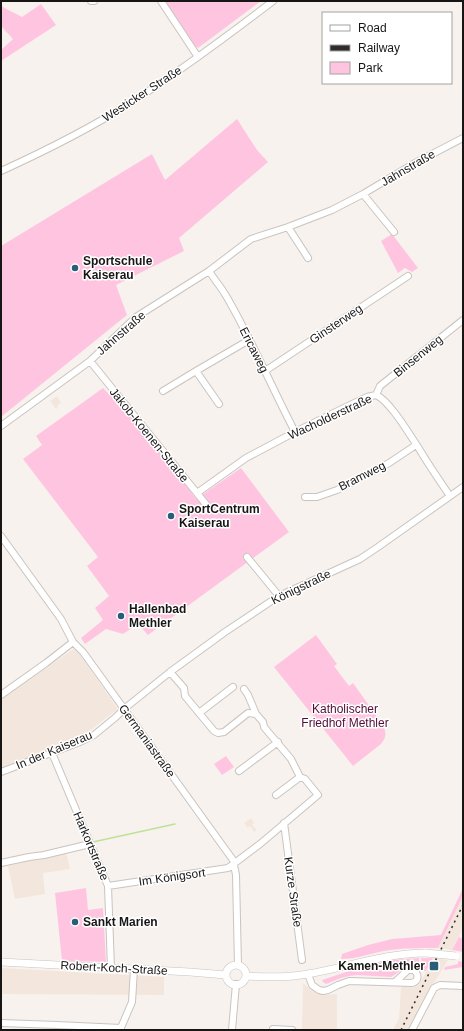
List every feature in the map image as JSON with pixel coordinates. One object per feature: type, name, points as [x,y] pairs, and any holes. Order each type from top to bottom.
[{"type":"main road","points":[[246,976],[282,977],[308,974],[398,954],[426,953],[459,956]]},
{"type":"main road","name":"Robert-Koch-Straße","points":[[1,962],[226,975]]},
{"type":"main road","points":[[238,965],[245,970],[246,976],[242,983],[236,984],[230,982],[226,975],[231,966],[238,965]]},
{"type":"street","points":[[161,1],[198,57]]},
{"type":"street","name":"Westicker Straße","points":[[1,171],[40,154],[129,104],[198,57],[273,1]]},
{"type":"street","name":"Jahnstraße","points":[[1,426],[90,361],[136,317],[209,271],[251,239],[332,210],[363,194],[415,163],[463,138]]},
{"type":"street","points":[[363,194],[394,232]]},
{"type":"street","points":[[288,227],[308,258]]},
{"type":"street","name":"Ericaweg","points":[[209,271],[250,340],[295,432]]},
{"type":"street","name":"Ginsterweg","points":[[265,371],[408,276]]},
{"type":"street","name":"Binsenweg","points":[[376,395],[380,386],[463,320]]},
{"type":"street","points":[[163,391],[250,340]]},
{"type":"street","name":"Jakob-Koenen-Straße","points":[[90,361],[209,508]]},
{"type":"street","points":[[196,371],[219,404]]},
{"type":"street","name":"Wacholderstraße","points":[[197,493],[246,458],[350,405],[367,397],[376,395],[385,400],[450,496]]},
{"type":"street","name":"Bramweg","points":[[304,497],[317,497],[336,490],[388,463],[416,445]]},
{"type":"street","name":"Königstraße","points":[[124,709],[170,672],[224,632],[278,596],[360,559],[463,487]]},
{"type":"street","name":"Germaniastraße","points":[[1,536],[61,619],[73,642],[83,652],[229,854],[234,864],[236,875],[238,965]]},
{"type":"street","points":[[248,557],[278,596]]},
{"type":"street","points":[[1,696],[46,664],[73,642]]},
{"type":"street","points":[[170,672],[184,688],[186,696],[199,713],[214,731],[218,733],[224,732],[248,714],[256,714]]},
{"type":"street","points":[[199,713],[233,688]]},
{"type":"street","points":[[244,689],[256,714],[263,722],[264,727],[291,759],[300,777],[276,795]]},
{"type":"street","name":"In der Kaiserau","points":[[1,772],[80,742],[94,735],[124,709]]},
{"type":"street","points":[[239,772],[278,742]]},
{"type":"street","name":"Harkortstraße","points":[[52,753],[108,886],[111,968]]},
{"type":"street","name":"Im Königsort","points":[[108,886],[228,868],[260,844],[318,796],[305,779],[300,777]]},
{"type":"street","name":"Kurze Straße","points":[[284,824],[302,960]]},
{"type":"street","points":[[1,863],[90,844]]},
{"type":"street","points":[[1,1023],[25,1027],[121,1029],[132,1002],[134,969]]},
{"type":"street","points":[[308,974],[312,985],[323,991],[349,981],[395,982]]},
{"type":"street","points":[[232,1030],[236,984]]},
{"type":"street","points":[[412,1030],[432,990],[440,985],[463,986]]},
{"type":"street","points":[[273,1030],[292,1030]]},
{"type":"shaded area","points":[[57,396],[61,403],[56,409],[50,401]]},
{"type":"shaded area","points":[[75,648],[118,709],[71,743],[1,768],[1,698]]},
{"type":"shaded area","points":[[251,818],[254,823],[252,825],[257,830],[254,832],[250,826],[248,828],[244,823]]},
{"type":"shaded area","points":[[66,852],[70,869],[43,873],[45,894],[15,899],[8,866]]},
{"type":"shaded area","points":[[463,896],[463,928],[459,937],[452,950],[438,948]]},
{"type":"shaded area","points":[[433,958],[448,960],[425,998],[409,1030],[393,1030],[399,1018],[401,987],[419,985]]},
{"type":"shaded area","points":[[1,968],[164,977],[164,995],[1,994]]},
{"type":"shaded area","points":[[303,983],[317,994],[337,994],[337,1030],[302,1030]]},
{"type":"green space","points":[[164,1],[261,1],[198,48],[194,45]]},
{"type":"green space","points":[[41,4],[56,25],[1,61],[1,50],[13,39],[1,26],[1,6],[22,17]]},
{"type":"green space","name":"Sportschule Kaiserau","points":[[237,119],[257,150],[268,162],[179,238],[184,251],[116,285],[127,315],[1,417],[1,246],[152,154],[165,180]]},
{"type":"green space","points":[[392,234],[418,268],[412,272],[405,268],[398,273],[381,241]]},
{"type":"green space","name":"SportCentrum Kaiserau","points":[[103,388],[152,442],[196,499],[241,468],[289,532],[148,635],[138,624],[123,634],[106,629],[85,644],[81,638],[103,620],[95,608],[109,596],[87,566],[98,557],[23,459],[42,445],[36,436]]},
{"type":"green space","name":"Katholischer Friedhof Methler","points":[[316,635],[337,664],[334,666],[349,686],[353,683],[385,730],[385,737],[381,744],[353,766],[274,667]]},
{"type":"green space","points":[[226,756],[234,767],[222,775],[214,764]]},
{"type":"green space","points":[[86,888],[88,910],[103,908],[106,962],[62,961],[55,893]]},
{"type":"green space","points":[[463,888],[463,896],[438,948],[408,948],[390,950],[354,958],[341,959],[342,954],[392,939],[441,935]]},
{"type":"green space","points":[[459,937],[463,939],[463,952],[452,950]]},
{"type":"green space","points":[[419,958],[420,970],[412,966],[403,968],[366,968],[366,966],[391,960]]},
{"type":"green space","points":[[421,958],[433,958],[426,971],[423,971]]},
{"type":"green space","points":[[458,961],[463,962],[463,967],[444,970],[445,967],[458,964]]},
{"type":"green space","points":[[401,970],[391,977],[357,975],[341,978],[326,984],[322,980],[349,971]]},
{"type":"waterway","points":[[93,842],[175,824]]},
{"type":"railway","points":[[401,1030],[463,905]]},
{"type":"place","name":"Sportschule Kaiserau","points":[[75,268]]},
{"type":"place","name":"SportCentrum Kaiserau","points":[[171,516]]},
{"type":"place","name":"Hallenbad Methler","points":[[121,616]]},
{"type":"place","name":"Sankt Marien","points":[[75,922]]},
{"type":"place","name":"Kamen-Methler","points":[[434,966]]}]
